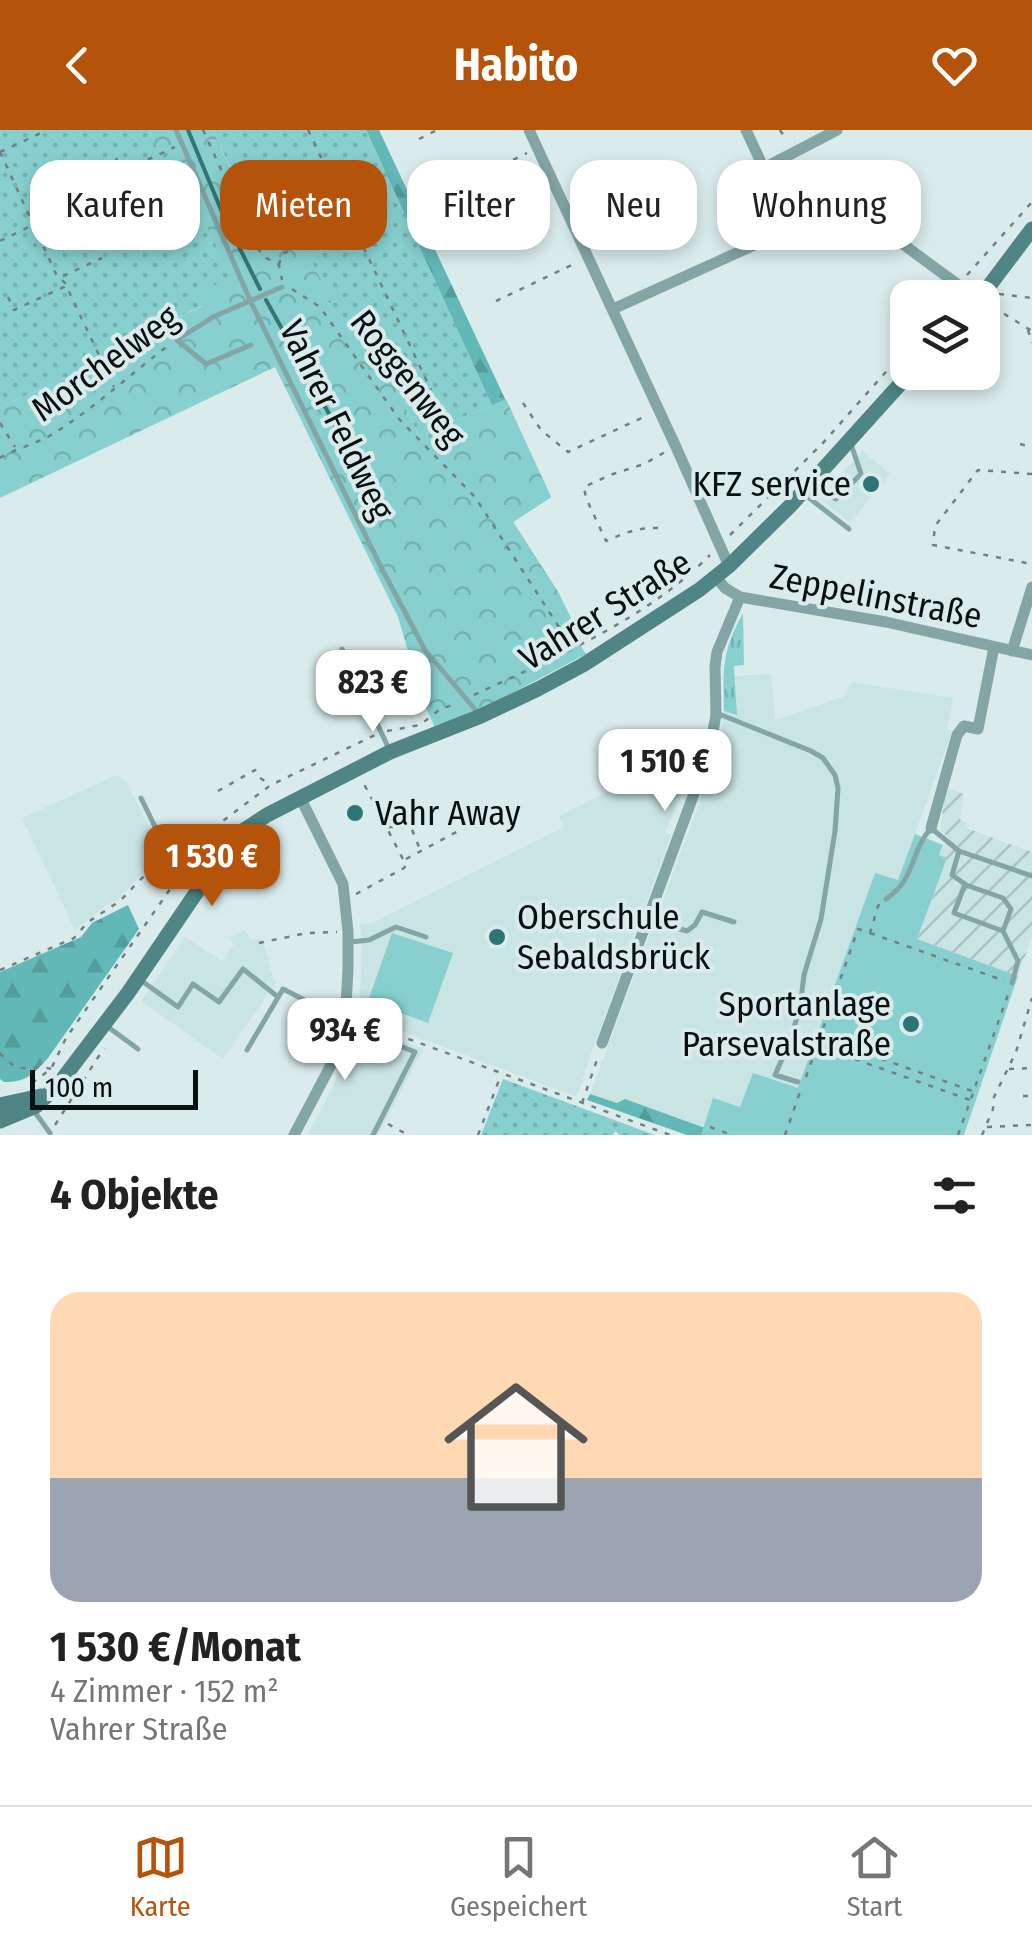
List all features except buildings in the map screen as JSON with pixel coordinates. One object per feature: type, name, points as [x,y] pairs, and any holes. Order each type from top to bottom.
[{"type":"main road","points":[[995,280],[1032,229]]},
{"type":"main road","name":"Vahrer Straße","points":[[0,1105],[50,1094],[109,1028],[238,834],[266,815],[390,752],[481,716],[582,664],[658,618],[729,566],[894,390]]},
{"type":"main road","name":"Vahrer Straße","points":[[0,1121],[29,1098]]},
{"type":"street","points":[[530,130],[729,566]]},
{"type":"street","points":[[746,130],[760,160]]},
{"type":"street","points":[[779,160],[837,130]]},
{"type":"street","points":[[613,309],[745,250]]},
{"type":"street","points":[[911,250],[951,280]]},
{"type":"street","name":"Zeppelinstraße","points":[[716,578],[740,597],[886,622],[1032,655]]},
{"type":"street","points":[[1012,652],[1032,587]]},
{"type":"street","points":[[602,1043],[709,753],[716,712],[717,652],[740,597]]},
{"type":"street","points":[[931,828],[957,735],[964,726],[978,730],[994,647]]},
{"type":"street","points":[[294,1135],[332,1063],[345,1020],[348,937],[344,884],[300,797]]},
{"type":"lane","name":"Vahrer Feldweg","points":[[176,130],[250,300],[382,570],[426,650],[481,716]]},
{"type":"lane","name":"Morchelweg","points":[[177,340],[213,317],[282,288]]},
{"type":"lane","points":[[177,340],[206,364],[250,345]]},
{"type":"lane","points":[[806,488],[836,498],[861,474],[850,438]]},
{"type":"lane","points":[[806,488],[849,529]]},
{"type":"lane","points":[[342,649],[390,752]]},
{"type":"lane","points":[[716,712],[823,758],[835,775],[838,788],[821,919],[804,976],[800,1008],[776,1075],[798,1082]]},
{"type":"lane","points":[[141,798],[165,846],[200,886]]},
{"type":"lane","points":[[886,899],[906,881],[923,837],[931,828],[959,851],[1032,876]]},
{"type":"lane","points":[[959,851],[952,875],[964,884],[1003,898],[1011,909],[1003,931]]},
{"type":"lane","points":[[964,884],[954,913],[1003,931],[1018,961],[1012,983]]},
{"type":"lane","points":[[648,920],[687,931],[695,926],[702,912],[734,922]]},
{"type":"lane","points":[[348,937],[369,940],[396,927],[426,936]]},
{"type":"lane","points":[[138,979],[178,1008],[193,984],[219,1002],[243,970],[278,997]]},
{"type":"lane","points":[[246,1050],[283,989],[415,1052],[372,1135]]},
{"type":"lane","points":[[109,1028],[138,1049]]},
{"type":"lane","points":[[29,1098],[50,1133]]},
{"type":"path","points":[[203,130],[256,248],[279,264]]},
{"type":"path","points":[[308,130],[322,160]]},
{"type":"path","points":[[419,138],[437,130]]},
{"type":"path","points":[[780,130],[800,160]]},
{"type":"path","points":[[29,215],[2,164],[0,152],[43,132]]},
{"type":"path","points":[[116,158],[120,166],[134,166],[182,144]]},
{"type":"path","points":[[513,160],[538,148]]},
{"type":"path","points":[[962,280],[1032,202]]},
{"type":"path","points":[[550,210],[564,204]]},
{"type":"path","points":[[0,241],[30,227]]},
{"type":"path","points":[[45,250],[114,387]]},
{"type":"path","points":[[282,288],[281,255],[291,250]]},
{"type":"path","points":[[365,250],[432,390]]},
{"type":"path","points":[[496,301],[589,257]]},
{"type":"path","points":[[60,278],[102,258]]},
{"type":"path","points":[[8,297],[14,310],[66,286]]},
{"type":"path","name":"Roggenweg","points":[[282,288],[294,290],[320,307],[399,419],[475,497],[582,664]]},
{"type":"path","points":[[1000,296],[1032,298]]},
{"type":"path","points":[[1000,309],[1030,330],[1032,343]]},
{"type":"path","name":"Morchelweg","points":[[0,423],[16,449],[31,445],[177,340]]},
{"type":"path","points":[[29,1098],[66,1038],[185,868],[224,820],[272,785],[381,732],[420,725],[440,710],[612,628],[649,605],[692,573],[822,444],[890,367]]},
{"type":"path","points":[[523,403],[540,430],[568,452],[659,410]]},
{"type":"path","points":[[1020,444],[1032,446]]},
{"type":"path","points":[[658,528],[628,531],[606,541],[584,487],[676,447]]},
{"type":"path","points":[[0,458],[16,449]]},
{"type":"path","points":[[1032,474],[978,470],[935,526],[932,544],[1032,564]]},
{"type":"path","points":[[218,790],[255,770],[272,785]]},
{"type":"path","points":[[345,900],[406,867],[363,782]]},
{"type":"path","points":[[404,860],[510,809],[506,801],[509,799]]},
{"type":"path","points":[[386,827],[411,828],[421,852]]},
{"type":"path","points":[[0,970],[74,938],[88,922],[120,901],[164,856],[165,846]]},
{"type":"path","points":[[870,933],[878,906],[886,899]]},
{"type":"path","points":[[785,1135],[858,929],[1012,983],[958,1135]]},
{"type":"path","points":[[260,943],[308,933],[348,937]]},
{"type":"path","points":[[982,1135],[994,1097],[1016,1052],[1032,998]]},
{"type":"path","points":[[50,1133],[109,1028]]},
{"type":"path","points":[[380,1028],[670,1135]]},
{"type":"path","points":[[820,1037],[974,1091]]},
{"type":"path","points":[[582,1104],[602,1043]]},
{"type":"path","points":[[817,1045],[970,1100]]},
{"type":"path","points":[[0,1053],[12,1066],[50,1069]]},
{"type":"path","points":[[1008,1069],[1032,1068]]},
{"type":"path","points":[[478,1135],[502,1073]]},
{"type":"path","points":[[1023,1096],[1032,1096]]},
{"type":"path","points":[[381,1120],[408,1135]]},
{"type":"path","points":[[986,1127],[1032,1125]]},
{"type":"path","points":[[710,1128],[732,1135]]},
{"type":"shaded area","points":[[863,451],[890,474],[850,522],[819,498]]},
{"type":"shaded area","points":[[771,674],[775,720],[845,696],[851,682],[953,698],[947,729],[952,731],[898,881],[875,873],[798,1089],[740,1107],[713,1098],[703,1128],[625,1099],[617,1103],[590,1094],[708,780],[720,744],[724,711],[737,714],[735,676]]},
{"type":"shaded area","name":"Oberschule Sebaldsbrück","points":[[696,758],[665,833],[671,835],[577,1097],[359,1015],[360,924],[372,923],[564,827],[559,816],[663,765]]},
{"type":"shaded area","points":[[117,775],[126,781],[156,842],[156,855],[118,899],[75,930],[22,818]]},
{"type":"shaded area","points":[[949,789],[964,794],[960,820],[968,823],[966,828],[1032,852],[1032,937],[1018,976],[917,939],[947,859],[939,855],[948,837],[940,830]]},
{"type":"shaded area","points":[[244,930],[252,940],[262,938],[276,982],[223,1059],[141,1001],[185,937],[222,961],[234,944],[229,938]]},
{"type":"shaded area","points":[[353,1023],[423,1049],[378,1135],[307,1135],[330,1093]]},
{"type":"green space","points":[[0,130],[149,130],[159,152],[169,149],[174,160],[30,160],[30,250],[200,250],[200,213],[231,277],[198,293],[203,305],[106,354],[97,364],[0,407]]},
{"type":"green space","points":[[149,130],[213,130],[226,160],[220,160],[220,250],[306,250],[348,334],[354,331],[390,373],[419,436],[506,399],[551,497],[513,522],[558,592],[586,654],[436,730],[423,701],[398,617],[275,367],[0,498],[0,407],[97,364],[106,354],[202,306],[188,250],[200,250],[200,160],[170,160],[168,149],[159,153]]},
{"type":"green space","points":[[213,130],[366,130],[380,160],[227,160]]},
{"type":"green space","points":[[366,130],[379,130],[407,190],[407,220],[387,176],[387,160],[380,160]]},
{"type":"green space","points":[[387,176],[407,219],[407,250],[421,250],[492,405],[419,436],[390,373],[377,378],[354,332],[347,334],[306,250],[387,250]]},
{"type":"green space","points":[[421,250],[435,250],[551,497],[513,522],[558,592],[582,641],[487,493],[524,476]]},
{"type":"green space","points":[[743,613],[744,665],[734,666],[737,715],[724,711],[724,671],[727,649]]},
{"type":"green space","name":"Sportanlage Parsevalstraße","points":[[915,834],[943,845],[939,855],[947,858],[917,939],[1018,976],[964,1135],[701,1135],[713,1098],[740,1107],[753,1073],[798,1088],[875,873],[898,880]]},
{"type":"green space","points":[[128,905],[139,929],[48,1058],[29,1076],[4,1082],[0,1079],[0,972],[81,937],[92,923]]},
{"type":"green space","points":[[392,933],[453,953],[428,1023],[368,1001]]},
{"type":"green space","points":[[503,1079],[655,1135],[620,1135],[615,1131],[613,1135],[481,1135]]},
{"type":"green space","points":[[590,1094],[617,1103],[625,1099],[724,1135],[687,1135],[587,1100]]},
{"type":"waterway","points":[[188,130],[224,217],[260,289]]},
{"type":"waterway","points":[[266,300],[344,441]]},
{"type":"place","name":"KFZ service","points":[[871,484]]},
{"type":"place","name":"Vahr Away","points":[[355,813]]},
{"type":"place","name":"Oberschule Sebaldsbrück","points":[[497,937]]},
{"type":"place","name":"Sportanlage Parsevalstraße","points":[[911,1024]]}]
